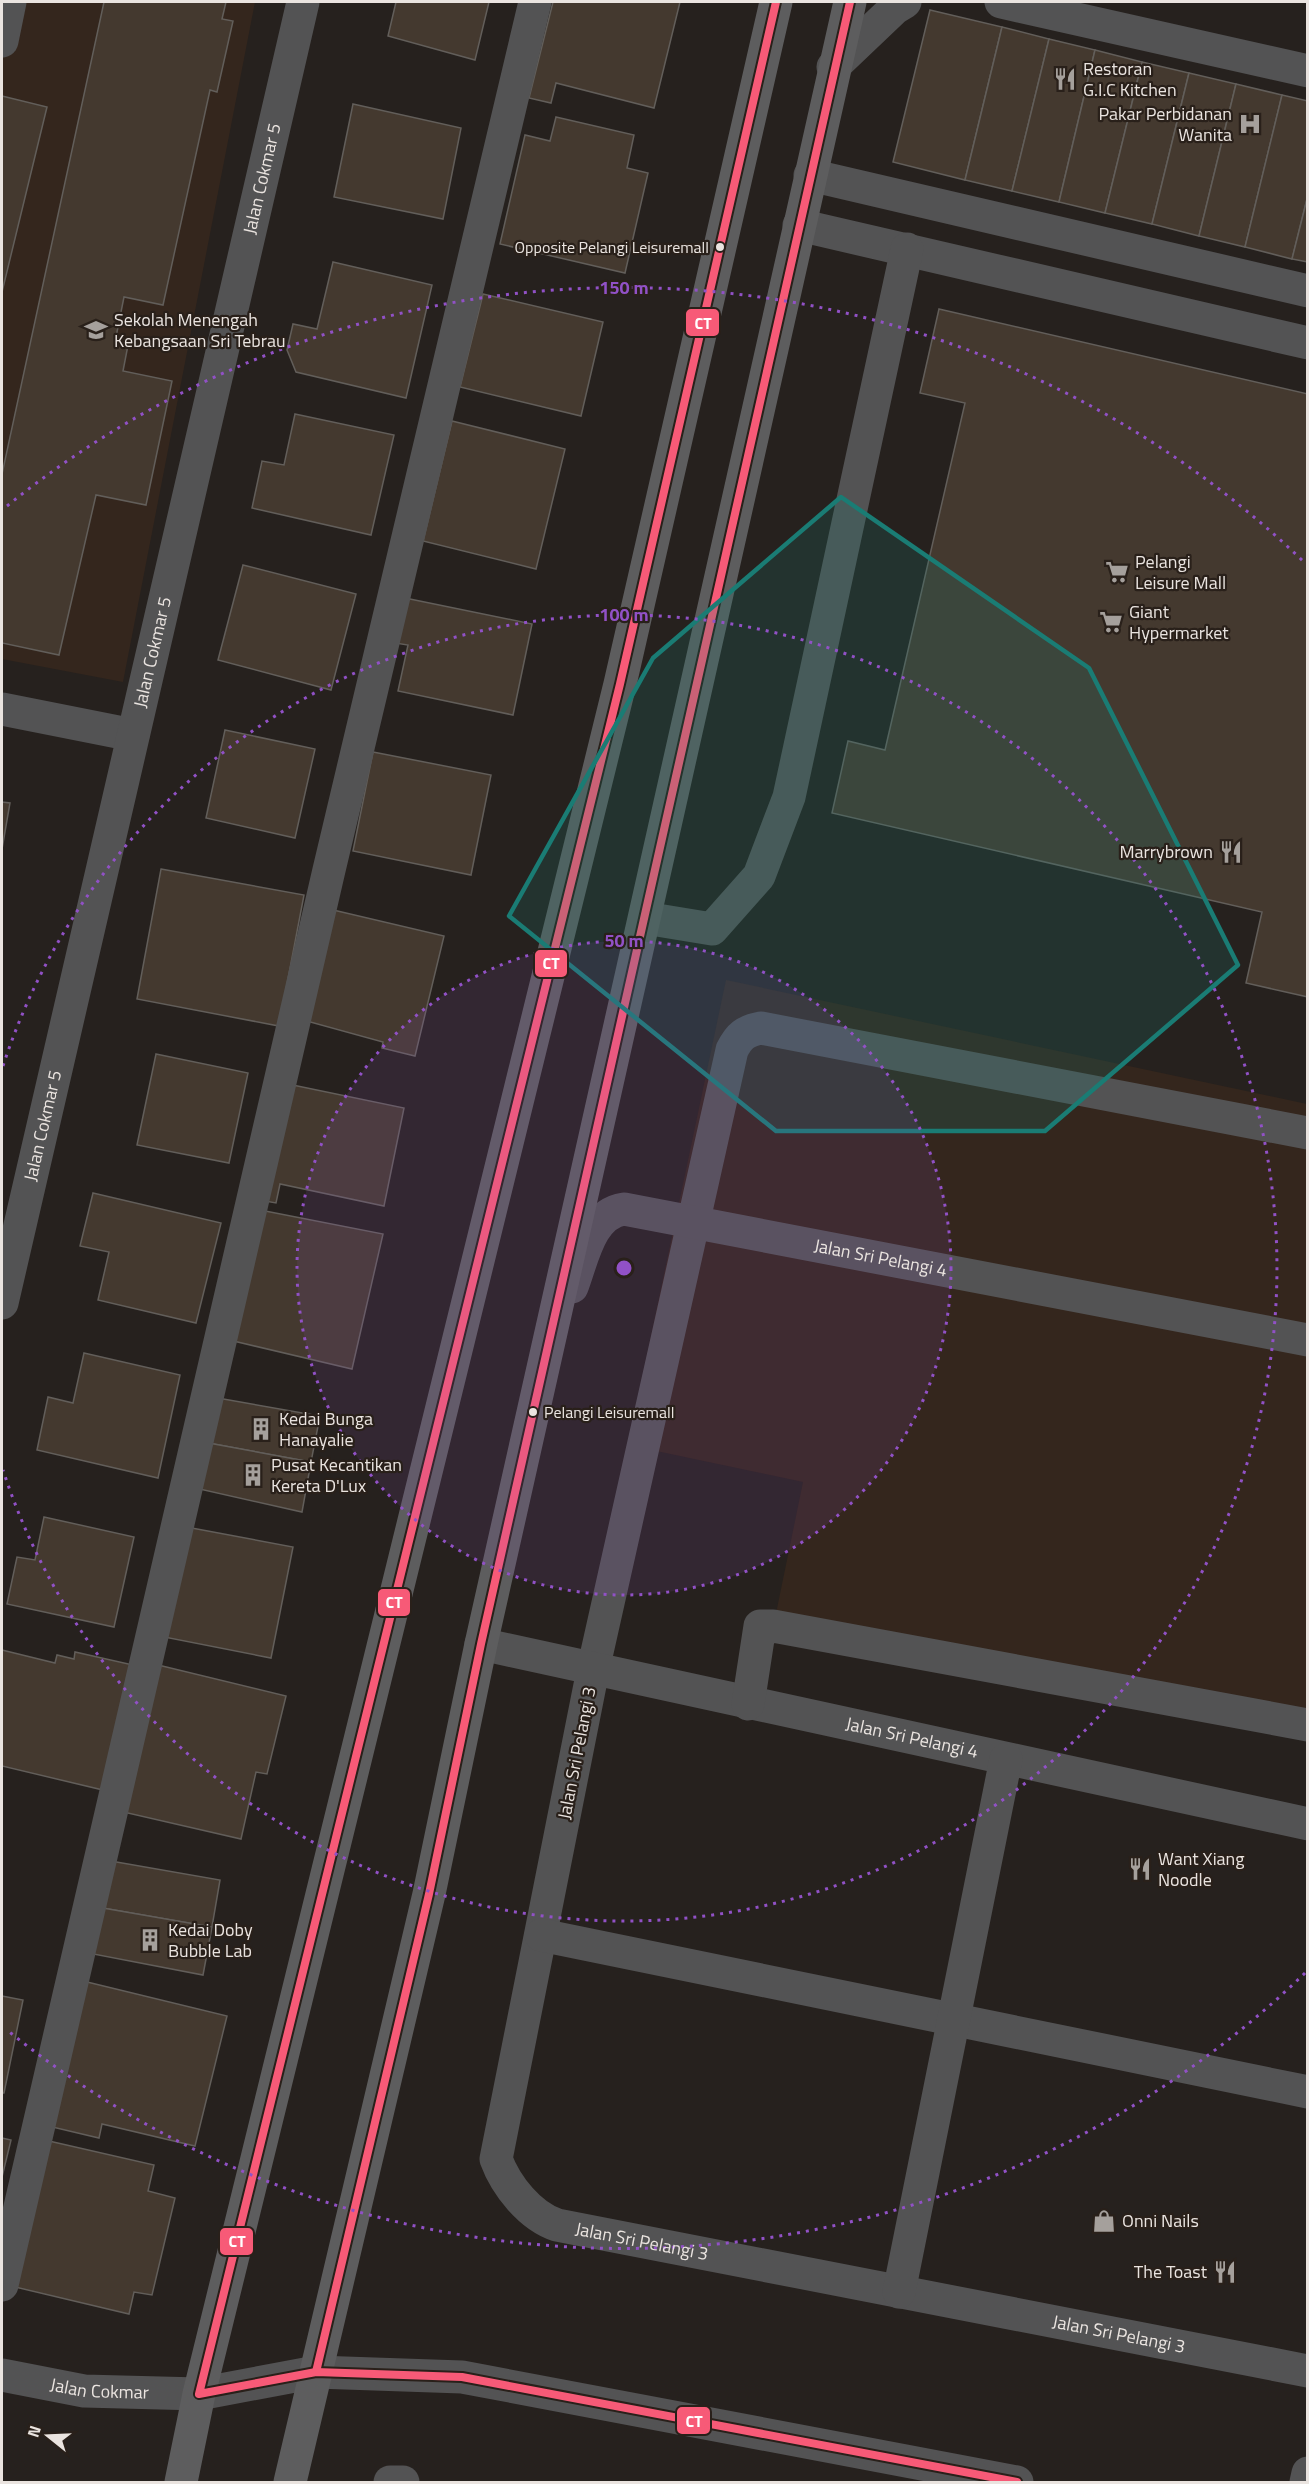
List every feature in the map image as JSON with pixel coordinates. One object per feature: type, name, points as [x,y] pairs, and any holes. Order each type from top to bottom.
[{"type":"main road","points":[[181,2482],[199,2394],[620,684],[776,2]]},
{"type":"main road","points":[[290,2482],[429,1894],[481,1644],[645,918],[833,67],[850,2]]},
{"type":"street","points":[[2,41],[10,2]]},
{"type":"street","name":"Jalan Cokmar 5","points":[[2,1303],[303,2]]},
{"type":"street","points":[[2,2285],[324,893],[535,2]]},
{"type":"street","points":[[833,67],[895,8],[905,2]]},
{"type":"street","points":[[1001,2],[1308,71]]},
{"type":"street","points":[[810,175],[1308,291]]},
{"type":"street","points":[[799,225],[1308,343]]},
{"type":"street","points":[[645,918],[712,929],[759,876],[789,797],[907,249]]},
{"type":"street","points":[[2,709],[133,735]]},
{"type":"street","name":"Jalan Sri Pelangi 3","points":[[1308,1133],[761,1028],[739,1037],[732,1050],[593,1670],[496,2159],[502,2177],[542,2220],[1308,2371]]},
{"type":"street","name":"Jalan Sri Pelangi 4","points":[[546,1356],[595,1227],[611,1211],[624,1209],[1308,1340]]},
{"type":"street","points":[[748,1704],[760,1626],[773,1626],[1308,1725]]},
{"type":"street","name":"Jalan Sri Pelangi 4","points":[[481,1644],[748,1704],[1308,1824]]},
{"type":"street","points":[[899,2292],[1006,1759]]},
{"type":"street","points":[[541,1935],[1308,2092]]},
{"type":"street","name":"Jalan Cokmar","points":[[2,2375],[84,2391],[199,2394],[316,2372],[462,2377],[1017,2482]]},
{"type":"street","points":[[1306,2482],[1308,2473]]},
{"type":"street","points":[[390,2482],[403,2482]]},
{"type":"highlighted area","points":[[841,497],[1089,668],[1238,965],[1045,1131],[776,1131],[509,916],[653,658]]},
{"type":"shaded area","name":"Sekolah Menengah Kebangsaan Sri Tebrau","points":[[2,2],[255,2],[123,682],[2,659]]},
{"type":"shaded area","points":[[726,980],[1307,1104],[1307,1741],[773,1628],[803,1482],[628,1445]]},
{"type":"building","points":[[104,2],[226,2],[222,19],[233,21],[217,92],[210,90],[163,305],[124,297],[116,337],[129,340],[123,371],[172,381],[146,505],[96,495],[59,655],[2,643],[2,474]]},
{"type":"building","points":[[396,2],[489,2],[475,60],[388,36]]},
{"type":"building","points":[[553,2],[680,2],[654,108],[556,83],[551,103],[529,98]]},
{"type":"building","points":[[930,10],[1002,27],[965,180],[893,162]]},
{"type":"building","points":[[1002,27],[1049,39],[1012,191],[965,180]]},
{"type":"building","points":[[1049,39],[1095,50],[1059,202],[1012,191]]},
{"type":"building","points":[[1095,50],[1142,62],[1105,213],[1059,202]]},
{"type":"building","points":[[1142,62],[1189,73],[1152,224],[1105,213]]},
{"type":"building","points":[[1189,73],[1236,84],[1199,236],[1152,224]]},
{"type":"building","points":[[1236,84],[1282,95],[1245,247],[1199,236]]},
{"type":"building","points":[[1282,95],[1308,101],[1308,195],[1292,259],[1245,247]]},
{"type":"building","points":[[2,96],[47,107],[2,292]]},
{"type":"building","points":[[353,104],[461,128],[443,219],[334,197]]},
{"type":"building","points":[[556,117],[634,135],[627,168],[648,173],[625,273],[500,244],[525,135],[550,141]]},
{"type":"building","points":[[1308,195],[1308,262],[1292,259]]},
{"type":"building","points":[[333,262],[432,285],[406,398],[296,372],[287,350],[293,324],[317,329]]},
{"type":"building","points":[[483,294],[603,322],[581,416],[460,387]]},
{"type":"building","name":"Pelangi Leisure Mall","points":[[939,309],[1308,394],[1308,997],[1246,983],[1262,912],[832,813],[848,741],[885,750],[965,403],[920,393]]},
{"type":"building","points":[[295,414],[394,435],[371,535],[252,508],[262,461],[284,465]]},
{"type":"building","points":[[452,421],[565,449],[536,569],[423,541]]},
{"type":"building","points":[[243,565],[356,594],[331,690],[218,660]]},
{"type":"building","points":[[405,598],[532,624],[513,715],[398,691],[408,645],[395,643]]},
{"type":"building","points":[[225,730],[315,749],[295,838],[206,818]]},
{"type":"building","points":[[373,752],[491,775],[471,875],[353,851]]},
{"type":"building","points":[[2,802],[10,803],[2,849]]},
{"type":"building","points":[[161,869],[304,895],[279,1026],[137,999]]},
{"type":"building","points":[[329,909],[444,936],[415,1056],[382,1048],[383,1042],[303,1020]]},
{"type":"building","points":[[156,1054],[248,1073],[229,1163],[137,1145]]},
{"type":"building","points":[[283,1083],[404,1108],[384,1206],[280,1184],[276,1203],[259,1200]]},
{"type":"building","points":[[93,1193],[221,1223],[196,1323],[98,1300],[109,1252],[80,1246]]},
{"type":"building","points":[[260,1210],[383,1234],[352,1369],[229,1340]]},
{"type":"building","points":[[84,1353],[180,1375],[158,1478],[37,1450],[48,1397],[73,1403]]},
{"type":"building","name":"Kedai Bunga Hanayalie","points":[[212,1397],[320,1416],[311,1462],[203,1442]]},
{"type":"building","name":"Pusat Kecantikan Kereta D'Lux","points":[[203,1442],[311,1462],[302,1512],[195,1488]]},
{"type":"building","points":[[44,1517],[134,1537],[114,1627],[7,1604],[17,1557],[35,1560]]},
{"type":"building","points":[[181,1526],[293,1547],[271,1658],[159,1636]]},
{"type":"building","points":[[2,1650],[55,1663],[57,1655],[74,1659],[75,1652],[133,1665],[103,1790],[2,1766]]},
{"type":"building","points":[[154,1664],[286,1696],[267,1774],[256,1772],[241,1839],[119,1811]]},
{"type":"building","points":[[105,1860],[220,1880],[212,1927],[97,1907]]},
{"type":"building","name":"Kedai Doby Bubble Lab","points":[[97,1907],[212,1927],[203,1975],[88,1953]]},
{"type":"building","points":[[83,1981],[227,2016],[195,2146],[102,2124],[99,2138],[48,2126]]},
{"type":"building","points":[[2,1996],[23,2000],[4,2093],[2,2093]]},
{"type":"building","points":[[2,2138],[11,2140],[2,2177]]},
{"type":"building","points":[[49,2141],[154,2165],[148,2191],[175,2198],[152,2295],[134,2292],[129,2314],[15,2287]]},
{"type":"transit line","name":"CT","points":[[776,2],[620,684],[199,2394],[316,2372],[462,2377],[1017,2482]]},
{"type":"transit line","name":"CT","points":[[316,2372],[429,1894],[481,1644],[850,2]]},
{"type":"place","name":"Restoran G.I.C Kitchen","points":[[1065,79]]},
{"type":"place","name":"Pakar Perbidanan Wanita","points":[[1250,124]]},
{"type":"place","name":"Opposite Pelangi Leisuremall","points":[[720,247]]},
{"type":"place","name":"Sekolah Menengah Kebangsaan Sri Tebrau","points":[[96,330]]},
{"type":"place","name":"Pelangi Leisure Mall","points":[[1117,572]]},
{"type":"place","name":"Giant Hypermarket","points":[[1111,622]]},
{"type":"place","name":"Marrybrown","points":[[1231,852]]},
{"type":"place","name":"Pelangi Leisuremall","points":[[533,1412]]},
{"type":"place","name":"Kedai Bunga Hanayalie","points":[[261,1429]]},
{"type":"place","name":"Pusat Kecantikan Kereta D'Lux","points":[[253,1475]]},
{"type":"place","name":"Want Xiang Noodle","points":[[1140,1869]]},
{"type":"place","name":"Kedai Doby Bubble Lab","points":[[150,1940]]},
{"type":"place","name":"Onni Nails","points":[[1104,2221]]},
{"type":"place","name":"The Toast","points":[[1225,2272]]}]
